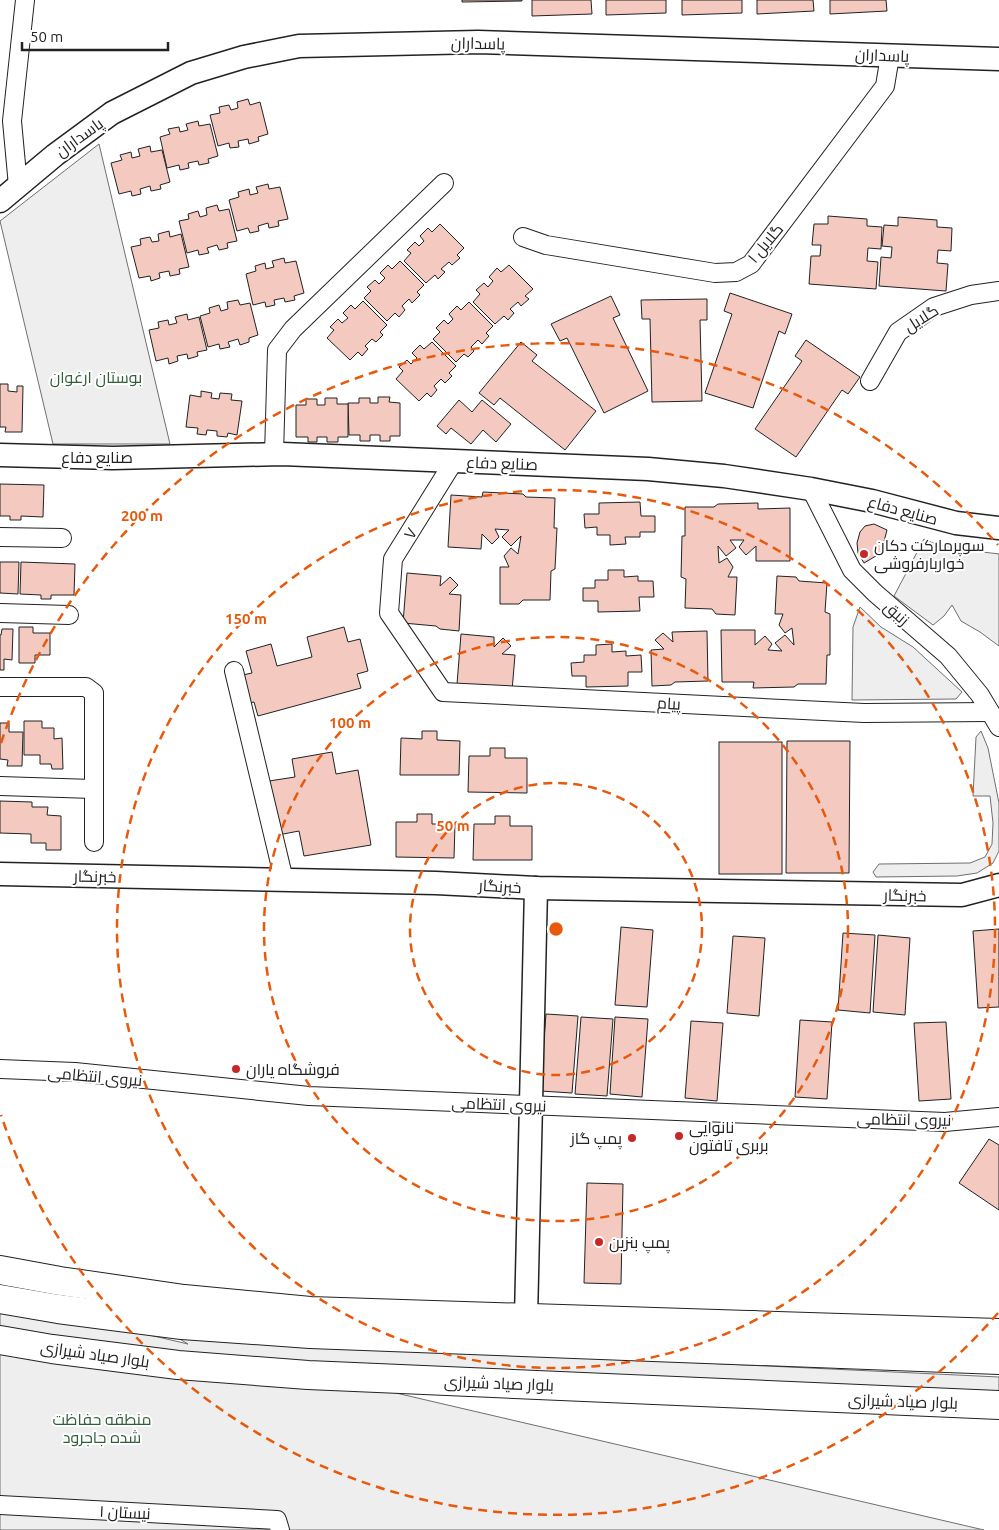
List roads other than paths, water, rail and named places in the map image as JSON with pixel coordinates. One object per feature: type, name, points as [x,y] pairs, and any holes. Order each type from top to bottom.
[{"type":"main road","points":[[0,1270],[60,1281],[184,1299],[310,1311],[999,1333]]},
{"type":"main road","points":[[0,1299],[58,1309],[182,1324],[310,1334],[999,1360]]},
{"type":"main road","points":[[753,1325],[842,1354]]},
{"type":"main road","name":"بلوار صیاد شیرازی","points":[[0,1340],[52,1349],[178,1365],[308,1375],[999,1405]]},
{"type":"street","points":[[18,186],[12,121],[25,0]]},
{"type":"street","name":"پاسداران","points":[[0,201],[55,155],[112,113],[191,73],[244,57],[299,46],[478,42],[999,59]]},
{"type":"street","name":"گلایل ۱","points":[[523,237],[546,245],[715,273],[736,272],[751,264],[885,86],[890,56]]},
{"type":"street","points":[[274,454],[277,350],[293,329],[444,182]]},
{"type":"street","name":"گلایل","points":[[870,381],[898,332],[934,307],[971,295],[999,291]]},
{"type":"street","name":"صنایع دفاع","points":[[0,455],[113,458],[274,454],[648,470],[724,476],[811,489],[872,501],[956,523],[999,528]]},
{"type":"street","name":"۷","points":[[389,613],[393,559],[454,461]]},
{"type":"street","name":"زنبق","points":[[811,489],[852,570],[874,593],[948,656],[980,695],[995,719]]},
{"type":"street","points":[[0,536],[62,538]]},
{"type":"street","points":[[0,613],[69,615]]},
{"type":"street","name":"پیام","points":[[389,613],[444,692],[995,719]]},
{"type":"street","points":[[234,671],[284,880]]},
{"type":"street","points":[[0,687],[86,687],[94,693],[94,842]]},
{"type":"street","points":[[0,786],[93,789]]},
{"type":"street","name":"خبرنگار","points":[[0,874],[436,883],[536,888],[962,896],[999,885]]},
{"type":"street","points":[[526,1318],[536,888]]},
{"type":"street","name":"نیروی انتظامی","points":[[0,1069],[75,1072],[309,1096],[945,1122],[999,1117]]},
{"type":"street","name":"نیستان ۱","points":[[0,1505],[277,1520],[280,1530]]},
{"type":"place","name":"سوپرمارکت دکان خواربارفروشی","points":[[864,554]]},
{"type":"place","name":"فروشگاه یاران","points":[[236,1069]]},
{"type":"place","name":"نانوایی بربری تافتون","points":[[679,1136]]},
{"type":"place","name":"پمپ گاز","points":[[632,1138]]},
{"type":"place","name":"پمپ بنزین","points":[[599,1242]]},
{"type":"park label","name":"بوستان ارغوان","points":[[96,377]]},
{"type":"park label","name":"منطقه حفاظت شده جاجرود","points":[[102,1428]]}]
